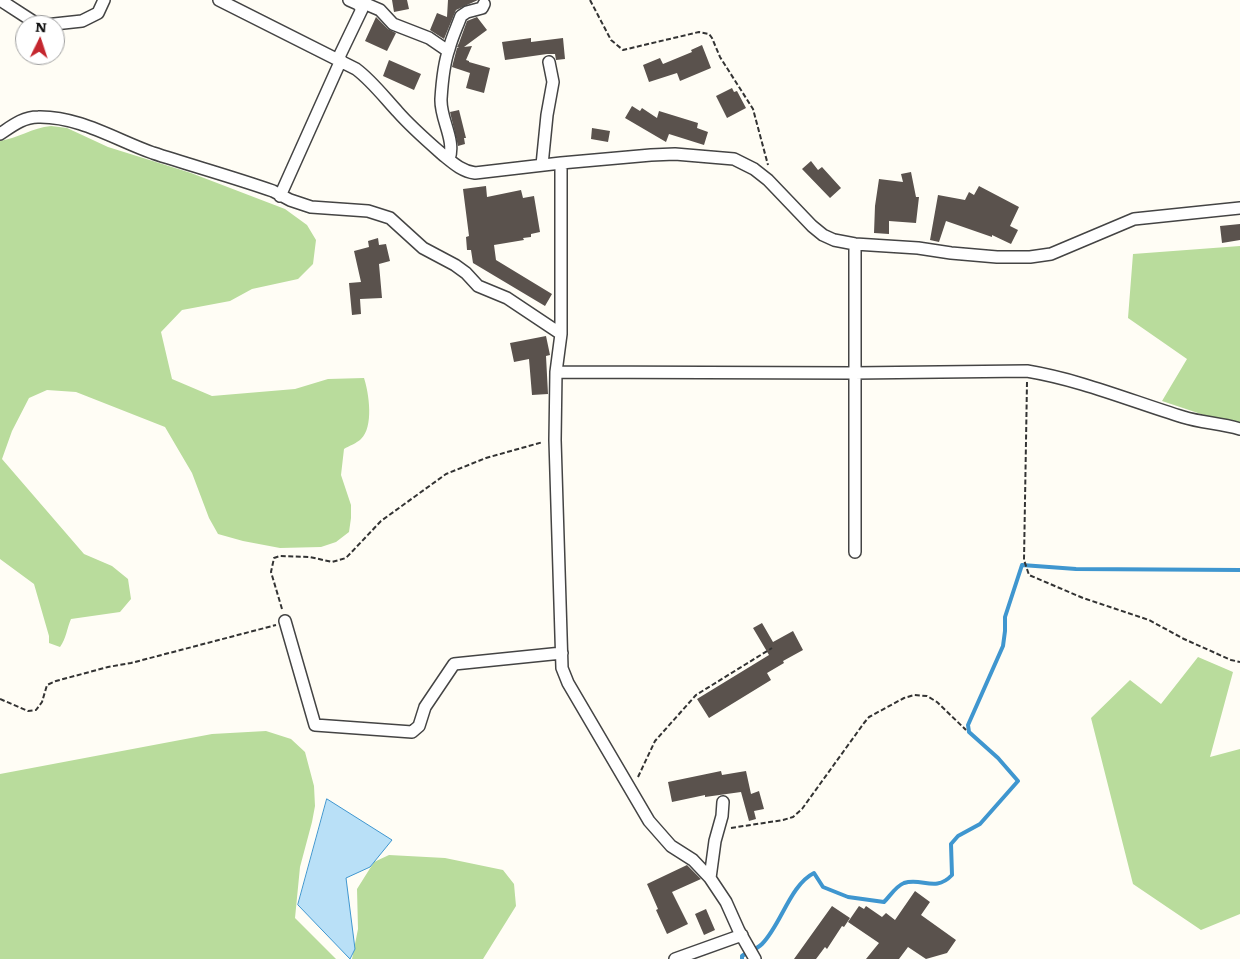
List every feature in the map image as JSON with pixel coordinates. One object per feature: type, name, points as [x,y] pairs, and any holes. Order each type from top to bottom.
[{"type":"street","points":[[0,0],[34,22],[45,25],[82,21],[98,13],[102,8],[104,0]]},
{"type":"street","points":[[219,0],[339,59],[365,76],[417,132],[464,171],[475,173],[561,162],[651,155],[699,155],[734,159],[754,169],[768,180],[800,215],[824,235],[834,240],[855,244],[918,248],[997,257],[1030,257],[1058,252],[1134,219],[1240,208]]},
{"type":"street","points":[[280,196],[362,9],[358,4],[350,0]]},
{"type":"street","points":[[366,4],[380,10],[394,24],[429,38],[448,51]]},
{"type":"street","points":[[449,159],[451,147],[442,118],[441,105],[448,51],[461,16],[467,12],[482,8],[484,4]]},
{"type":"street","points":[[542,165],[547,115],[553,82],[549,62]]},
{"type":"street","points":[[0,134],[26,118],[38,117],[72,122],[152,152],[273,191],[280,196],[311,207],[368,211],[390,218],[423,248],[455,265],[478,286],[507,298],[560,334]]},
{"type":"street","points":[[561,162],[560,334],[556,372],[555,440],[562,668],[568,683],[649,821],[671,846],[693,860],[710,878],[726,902],[755,959]]},
{"type":"street","points":[[855,244],[855,552]]},
{"type":"street","points":[[556,372],[1027,372],[1048,375],[1102,390],[1184,417],[1240,429]]},
{"type":"street","points":[[285,621],[315,726],[412,732],[419,726],[425,707],[454,664],[562,653]]},
{"type":"street","points":[[710,878],[723,802]]},
{"type":"street","points":[[675,959],[742,935]]},
{"type":"path","points":[[590,0],[611,40],[623,50],[698,32],[709,34],[720,56],[753,109],[768,161],[768,180]]},
{"type":"path","points":[[1027,372],[1024,560],[1029,575],[1082,598],[1149,620],[1184,639],[1231,660],[1240,662]]},
{"type":"path","points":[[0,699],[24,710],[36,710],[42,702],[47,685],[56,680],[255,632],[285,621],[271,572],[274,558],[280,556],[310,557],[332,562],[346,558],[381,521],[446,474],[486,458],[555,440]]},
{"type":"path","points":[[631,790],[655,741],[687,703],[696,695],[772,648]]},
{"type":"path","points":[[719,830],[794,817],[802,809],[869,717],[904,698],[914,695],[927,696],[937,702],[966,730]]},
{"type":"green space","points":[[51,126],[67,128],[108,147],[191,173],[285,209],[307,225],[316,240],[313,264],[298,279],[252,289],[230,301],[182,310],[161,332],[172,379],[212,396],[295,389],[328,379],[364,378],[369,410],[368,427],[365,434],[344,449],[341,475],[351,505],[349,532],[336,542],[321,547],[280,548],[218,534],[209,518],[192,473],[165,427],[76,392],[47,390],[29,398],[12,431],[2,459],[84,554],[112,566],[128,579],[131,599],[120,612],[71,619],[64,641],[60,647],[49,643],[49,636],[34,584],[0,559],[0,141]]},
{"type":"green space","points":[[1240,246],[1240,427],[1162,401],[1187,359],[1128,318],[1133,254]]},
{"type":"green space","points":[[1198,657],[1233,672],[1210,757],[1240,749],[1240,914],[1201,930],[1133,884],[1091,718],[1130,680],[1161,704]]},
{"type":"green space","points":[[266,731],[291,739],[305,752],[314,786],[315,806],[300,867],[295,918],[336,959],[0,959],[0,774],[212,734]]},
{"type":"green space","points":[[389,855],[445,858],[503,870],[514,884],[516,906],[483,959],[352,959],[358,929],[357,889],[374,862]]},
{"type":"water","points":[[327,799],[392,840],[370,867],[346,878],[355,949],[350,959],[298,905]]},
{"type":"building","points":[[392,0],[407,0],[409,9],[394,12]]},
{"type":"building","points":[[448,0],[478,0],[456,10],[444,39],[430,30],[437,13],[447,17]]},
{"type":"building","points":[[376,17],[388,29],[396,33],[387,51],[365,41]]},
{"type":"building","points":[[477,17],[487,30],[464,47],[472,46],[466,60],[490,68],[484,93],[466,88],[470,73],[452,67],[467,21]]},
{"type":"building","points":[[531,38],[531,42],[563,38],[565,59],[556,60],[555,54],[547,54],[505,60],[502,42]]},
{"type":"building","points":[[702,45],[711,68],[680,81],[677,73],[649,82],[643,65],[660,58],[663,64],[692,52],[691,50]]},
{"type":"building","points":[[389,60],[421,74],[414,90],[383,76]]},
{"type":"building","points":[[732,88],[734,92],[737,91],[746,108],[727,118],[716,96]]},
{"type":"building","points":[[632,106],[640,111],[642,108],[657,118],[659,111],[698,123],[697,128],[708,132],[704,145],[669,134],[666,142],[625,118]]},
{"type":"building","points":[[459,110],[466,138],[464,138],[465,144],[458,146],[450,112]]},
{"type":"building","points":[[592,128],[610,131],[608,142],[591,139]]},
{"type":"building","points":[[811,161],[818,170],[822,167],[841,188],[830,198],[802,169]]},
{"type":"building","points":[[911,172],[916,197],[919,197],[916,223],[889,221],[889,234],[874,233],[879,179],[903,182],[901,174]]},
{"type":"building","points":[[486,186],[487,197],[521,190],[523,198],[534,196],[540,232],[531,234],[531,237],[523,238],[524,240],[494,245],[496,260],[552,294],[545,306],[473,263],[471,250],[467,250],[466,237],[469,236],[463,189]]},
{"type":"building","points":[[979,186],[1019,207],[1010,226],[1018,230],[1011,244],[992,235],[992,237],[946,221],[939,242],[930,240],[938,195],[965,200],[969,192],[974,195]]},
{"type":"building","points":[[1240,224],[1240,240],[1222,243],[1220,226]]},
{"type":"building","points":[[378,238],[379,245],[386,244],[390,261],[379,264],[382,298],[360,299],[361,314],[352,315],[349,283],[361,282],[354,251],[369,247],[368,241]]},
{"type":"building","points":[[546,336],[550,355],[546,356],[548,394],[532,395],[529,359],[514,362],[510,343]]},
{"type":"building","points":[[762,623],[773,642],[793,631],[803,650],[767,673],[771,680],[709,718],[697,699],[769,655],[753,628]]},
{"type":"building","points":[[721,771],[722,775],[746,771],[751,794],[759,791],[764,809],[754,811],[756,819],[749,821],[741,792],[705,797],[705,795],[672,802],[668,782]]},
{"type":"building","points":[[687,865],[701,879],[672,892],[688,924],[667,934],[647,884]]},
{"type":"building","points":[[915,891],[930,902],[921,915],[956,940],[947,953],[926,959],[908,947],[899,959],[866,959],[879,943],[848,922],[859,906],[864,909],[866,906],[882,917],[886,913],[895,920]]},
{"type":"building","points":[[832,906],[850,918],[844,927],[842,926],[827,949],[825,947],[816,959],[794,959]]},
{"type":"building","points":[[706,909],[715,930],[704,935],[695,914]]},
{"type":"waterway","points":[[742,959],[742,956],[758,947],[769,936],[798,886],[814,873],[823,887],[848,897],[884,902],[901,884],[911,882],[940,883],[952,875],[951,844],[958,836],[980,824],[1018,781],[998,758],[969,732],[968,725],[1003,646],[1005,617],[1022,565],[1076,569],[1240,570]]}]
